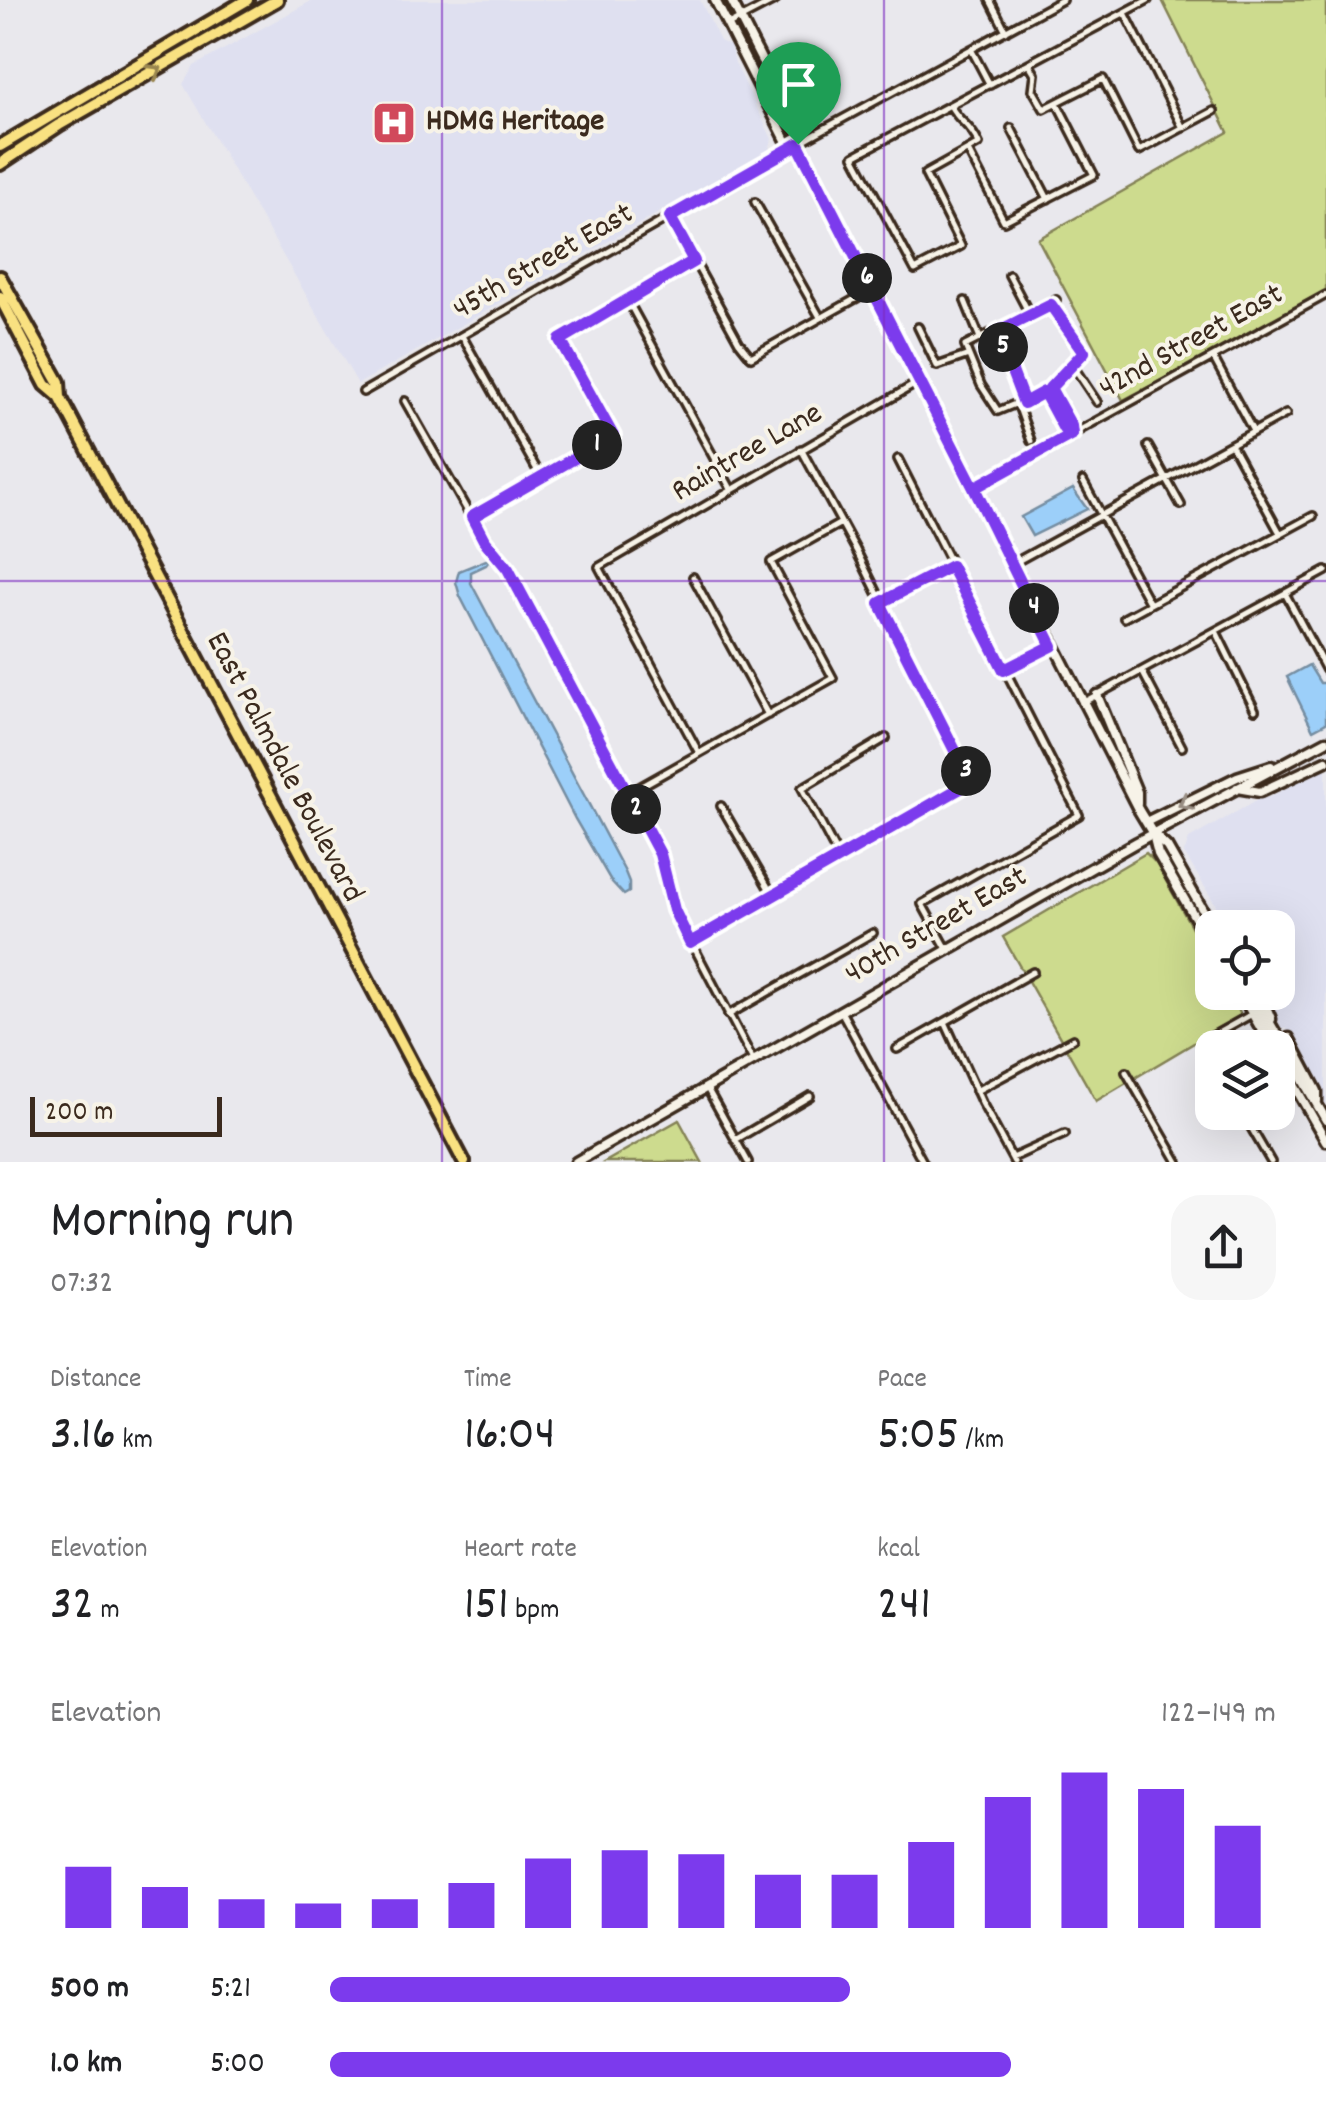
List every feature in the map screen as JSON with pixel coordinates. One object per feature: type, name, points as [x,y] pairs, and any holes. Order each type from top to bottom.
[{"type":"highway","points":[[0,146],[248,0]]},
{"type":"highway","points":[[0,164],[277,0]]},
{"type":"highway","points":[[232,26],[242,26],[285,0]]},
{"type":"highway","points":[[0,172],[71,120]]},
{"type":"highway","points":[[0,267],[22,313]]},
{"type":"highway","name":"East Palmdale Boulevard","points":[[0,278],[59,382],[60,397]]},
{"type":"highway","name":"East Palmdale Boulevard","points":[[0,297],[46,385],[60,397],[464,1162]]},
{"type":"main road","points":[[715,0],[788,142],[798,144]]},
{"type":"main road","points":[[731,0],[800,136],[798,144],[1052,646],[1146,822],[1203,910]]},
{"type":"main road","points":[[1097,695],[1137,792],[1138,808]]},
{"type":"main road","name":"40th Street East","points":[[576,1162],[708,1090],[948,949],[1326,741]]},
{"type":"main road","points":[[1146,822],[1237,777],[1290,760]]},
{"type":"main road","points":[[1237,788],[1260,792],[1326,761]]},
{"type":"main road","points":[[1153,834],[1158,854],[1195,918]]},
{"type":"main road","points":[[1251,1010],[1261,1030]]},
{"type":"main road","points":[[1260,1010],[1276,1030]]},
{"type":"main road","points":[[1269,1010],[1270,1024]]},
{"type":"main road","points":[[1295,1060],[1326,1120]]},
{"type":"main road","points":[[1295,1086],[1326,1140]]},
{"type":"street","points":[[728,25],[776,0]]},
{"type":"street","points":[[990,0],[1006,31]]},
{"type":"street","name":"45th Street East","points":[[363,392],[798,144],[1062,0]]},
{"type":"street","points":[[951,107],[958,119],[972,126],[979,144],[925,174],[961,246],[915,270],[854,156],[1148,0]]},
{"type":"street","points":[[1125,13],[1183,128]]},
{"type":"street","points":[[971,50],[990,85]]},
{"type":"street","points":[[1029,64],[1035,74],[1033,90],[1044,109],[1103,79],[1140,151],[1214,111]]},
{"type":"street","points":[[968,150],[1004,221],[1094,175],[1057,102]]},
{"type":"street","points":[[1011,128],[1048,199]]},
{"type":"street","points":[[755,202],[820,317]]},
{"type":"street","points":[[670,217],[750,357],[872,288]]},
{"type":"street","points":[[472,517],[613,436],[560,340],[694,261]]},
{"type":"street","points":[[1008,274],[1030,315]]},
{"type":"street","name":"42nd Street East","points":[[974,488],[1326,295]]},
{"type":"street","points":[[965,300],[980,338]]},
{"type":"street","points":[[628,301],[731,489]]},
{"type":"street","points":[[1053,303],[1084,352],[1047,390],[998,411],[966,356],[965,346],[1030,315],[1053,303]]},
{"type":"street","points":[[918,327],[937,366],[966,356]]},
{"type":"street","points":[[997,332],[1031,441]]},
{"type":"street","points":[[462,336],[542,477]]},
{"type":"street","points":[[1213,357],[1253,431]]},
{"type":"street","points":[[1072,363],[1097,402]]},
{"type":"street","name":"Raintree Lane","points":[[699,753],[600,567],[919,382]]},
{"type":"street","points":[[1047,390],[1064,429],[1072,434]]},
{"type":"street","points":[[405,402],[484,540],[508,569],[660,854],[674,910],[755,1062]]},
{"type":"street","points":[[1012,564],[1286,414]]},
{"type":"street","points":[[1231,444],[1280,534]]},
{"type":"street","points":[[1148,446],[1181,505]]},
{"type":"street","points":[[690,943],[971,782],[801,449]]},
{"type":"street","points":[[898,459],[1079,815],[922,904],[948,949]]},
{"type":"street","points":[[1083,481],[1150,604]]},
{"type":"street","points":[[1124,618],[1313,516]]},
{"type":"street","points":[[628,794],[833,678],[771,562],[841,523]]},
{"type":"street","points":[[880,603],[951,566]]},
{"type":"street","points":[[1082,703],[1326,572]]},
{"type":"street","points":[[693,576],[768,714]]},
{"type":"street","points":[[1286,595],[1326,670]]},
{"type":"street","points":[[1216,631],[1255,710]]},
{"type":"street","points":[[1004,670],[1052,646]]},
{"type":"street","points":[[1142,670],[1182,747]]},
{"type":"street","points":[[839,858],[802,788],[886,738]]},
{"type":"street","points":[[721,806],[772,896]]},
{"type":"street","points":[[728,1015],[873,933]]},
{"type":"street","points":[[897,1049],[1033,972]]},
{"type":"street","points":[[840,1010],[923,1162]]},
{"type":"street","points":[[1223,1030],[1252,1014]]},
{"type":"street","points":[[945,1022],[976,1092],[1013,1160],[1066,1134]]},
{"type":"street","points":[[976,1092],[1073,1039]]},
{"type":"street","points":[[1126,1072],[1178,1162]]},
{"type":"street","points":[[708,1090],[748,1162]]},
{"type":"street","points":[[735,1140],[810,1096]]},
{"type":"street","points":[[1252,1130],[1271,1162]]},
{"type":"shaded area","points":[[313,0],[700,0],[720,41],[730,46],[772,139],[769,150],[358,384],[183,84],[194,66]]},
{"type":"shaded area","points":[[1326,766],[1324,1104],[1320,1086],[1295,1043],[1295,1030],[1282,1029],[1274,1010],[1295,1010],[1295,910],[1219,910],[1184,853],[1189,839],[1259,799],[1270,797]]},
{"type":"green space","points":[[1162,0],[1326,0],[1326,294],[1123,400],[1038,239],[1228,132]]},
{"type":"green space","points":[[1146,853],[1156,863],[1195,933],[1195,1010],[1238,1010],[1241,1015],[1216,1030],[1195,1030],[1195,1042],[1096,1101],[1003,937]]},
{"type":"green space","points":[[679,1120],[702,1162],[605,1162]]},
{"type":"water","points":[[1073,489],[1087,509],[1032,536],[1021,517]]},
{"type":"water","points":[[491,558],[471,572],[471,583],[625,872],[629,892],[624,895],[611,881],[575,819],[460,596],[456,582],[459,571]]},
{"type":"water","points":[[1309,665],[1320,683],[1326,683],[1326,723],[1313,730],[1287,677]]},
{"type":"place","name":"HDMG Heritage","points":[[394,123]]},
{"type":"route","points":[[798,144],[670,217],[694,261],[560,340],[613,436],[472,517],[484,540],[508,569],[660,854],[674,910],[690,943],[971,782],[880,603],[951,566],[1004,670],[1052,646],[974,488],[1072,434],[1050,388],[1084,352],[1051,305],[997,332],[1024,403],[1044,392],[1064,429],[1072,434],[974,488],[798,144]]}]
